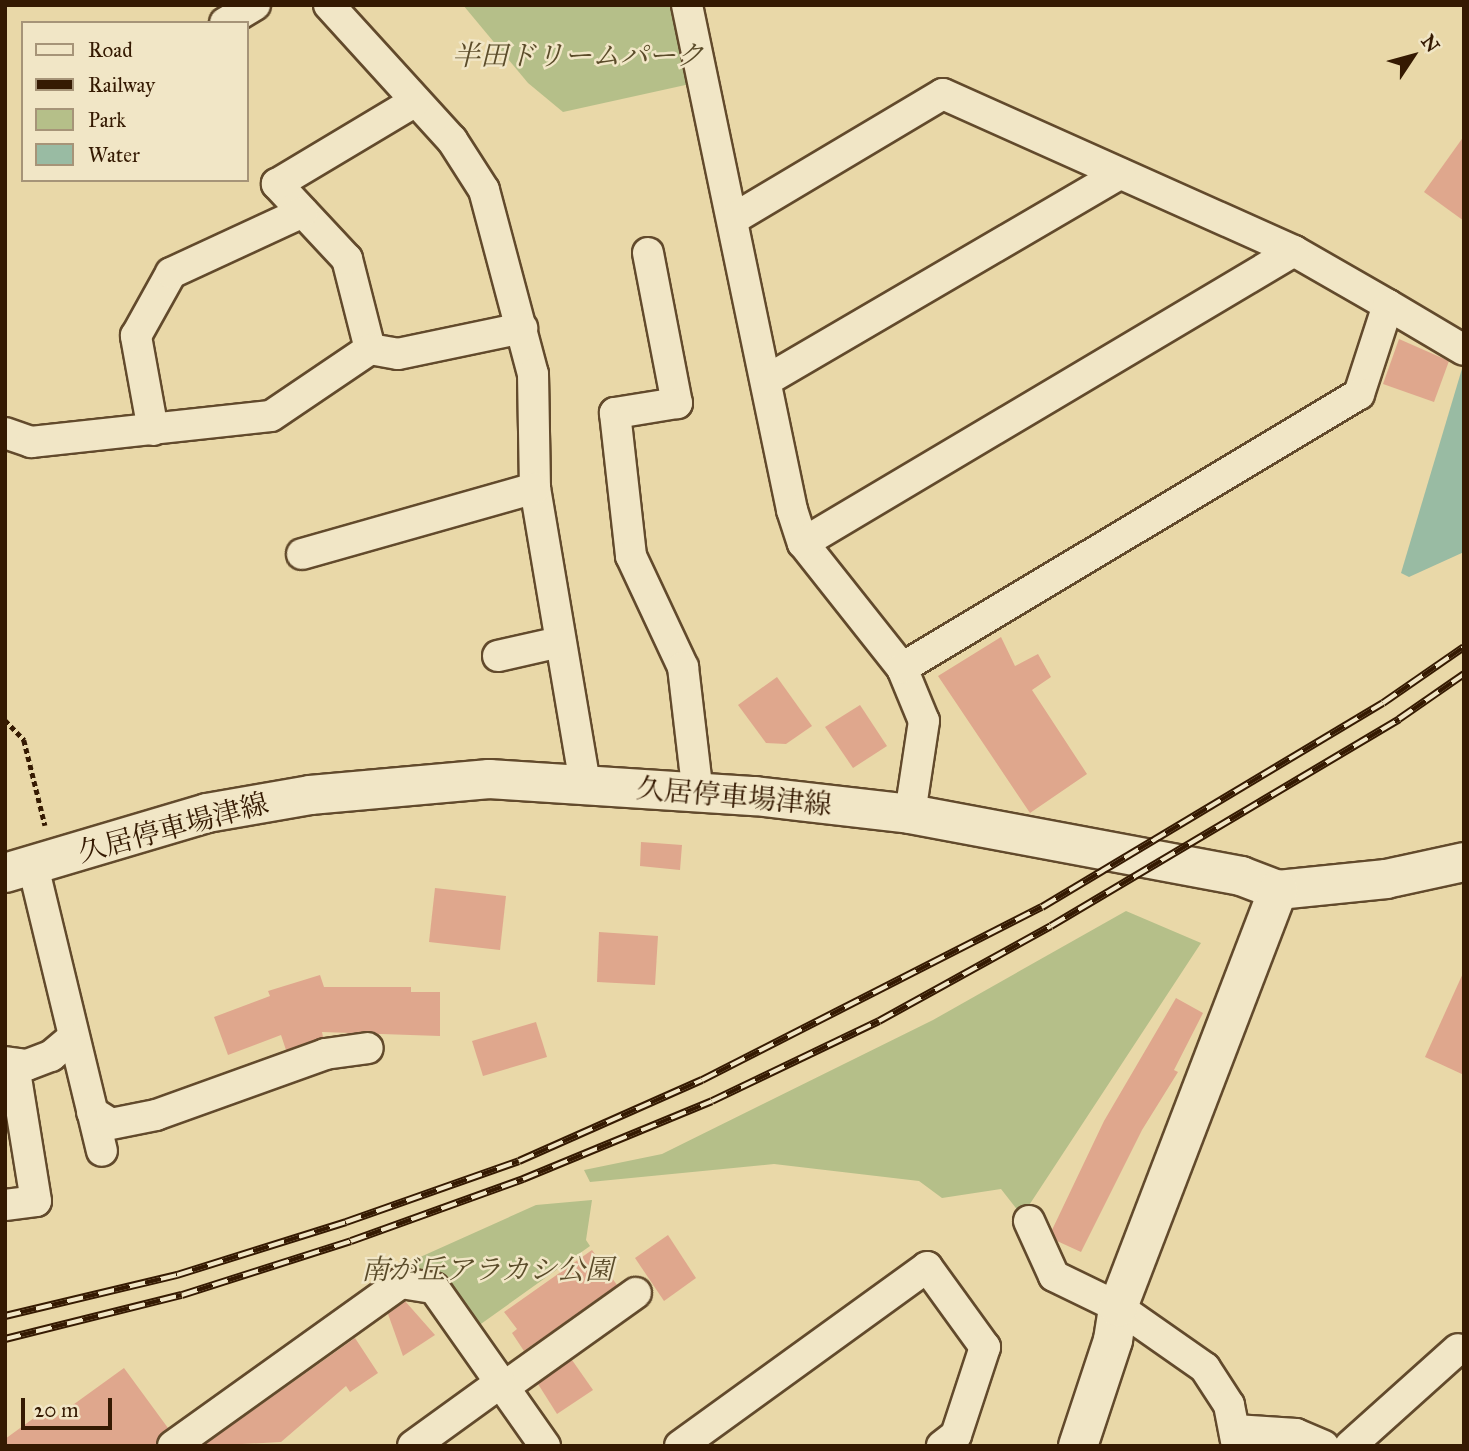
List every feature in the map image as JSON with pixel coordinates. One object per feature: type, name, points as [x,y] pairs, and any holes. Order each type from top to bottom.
[{"type":"main road","name":"久居停車場津線","points":[[31,866],[208,813],[310,795],[437,780],[585,785],[698,793],[910,814],[1241,876],[1279,890],[1385,879],[1464,863]]},
{"type":"main road","points":[[1078,1446],[1113,1340],[1118,1307],[1279,890]]},
{"type":"street","points":[[228,21],[256,5]]},
{"type":"street","points":[[329,5],[414,102],[452,139],[484,190],[522,328],[537,397],[535,488],[585,785]]},
{"type":"street","points":[[687,5],[792,510],[803,543],[902,668],[924,721],[910,814]]},
{"type":"street","points":[[733,219],[943,94],[1294,251],[1464,350]]},
{"type":"street","points":[[370,349],[347,259],[277,184],[414,102]]},
{"type":"street","points":[[767,380],[1120,174]]},
{"type":"street","points":[[153,430],[136,336],[171,273],[303,212]]},
{"type":"street","points":[[803,543],[1294,251]]},
{"type":"street","points":[[648,253],[677,403],[615,413],[631,556],[683,667],[698,793]]},
{"type":"street","points":[[902,668],[1359,394],[1388,305]]},
{"type":"street","points":[[5,433],[31,442],[271,416],[370,349],[398,354],[522,328]]},
{"type":"street","points":[[302,554],[535,488]]},
{"type":"street","points":[[498,656],[560,642]]},
{"type":"street","points":[[31,866],[71,1039],[102,1151]]},
{"type":"street","points":[[5,1205],[36,1201],[12,1063],[51,1056],[71,1039]]},
{"type":"street","points":[[92,1112],[111,1124],[156,1115],[325,1054],[368,1048]]},
{"type":"street","points":[[1029,1221],[1054,1276],[1118,1307],[1205,1368],[1229,1405],[1236,1438],[1296,1434],[1324,1446]]},
{"type":"street","points":[[680,1446],[928,1267],[985,1347],[956,1435],[942,1446]]},
{"type":"street","points":[[173,1446],[401,1283],[434,1288],[545,1446]]},
{"type":"street","points":[[413,1446],[636,1293]]},
{"type":"street","points":[[1350,1446],[1458,1349]]},
{"type":"path","points":[[5,720],[24,740],[31,866]]},
{"type":"green space","name":"半田ドリームパーク","points":[[463,5],[675,5],[690,84],[563,112],[528,83]]},
{"type":"green space","points":[[1126,911],[1201,943],[1022,1216],[1001,1189],[942,1198],[919,1181],[774,1164],[590,1182],[584,1170],[662,1154],[933,1020]]},
{"type":"green space","name":"南が丘アラカシ公園","points":[[592,1200],[586,1240],[590,1246],[478,1326],[441,1274],[398,1267],[536,1205]]},
{"type":"water","points":[[1464,362],[1464,552],[1409,577],[1401,573]]},
{"type":"building","points":[[1464,136],[1464,221],[1424,192]]},
{"type":"building","points":[[1399,339],[1449,361],[1434,402],[1383,384]]},
{"type":"building","points":[[1001,637],[1015,666],[1038,654],[1051,677],[1032,690],[1087,774],[1030,813],[938,676]]},
{"type":"building","points":[[777,677],[812,726],[786,744],[766,743],[738,705]]},
{"type":"building","points":[[860,705],[887,746],[853,768],[825,727]]},
{"type":"building","points":[[641,842],[682,845],[680,870],[640,866]]},
{"type":"building","points":[[435,888],[506,896],[500,950],[429,942]]},
{"type":"building","points":[[599,932],[658,936],[655,985],[597,982]]},
{"type":"building","points":[[1464,971],[1464,1075],[1425,1057]]},
{"type":"building","points":[[320,975],[324,987],[411,987],[411,992],[440,992],[440,1036],[322,1032],[323,1037],[286,1050],[281,1035],[228,1055],[214,1017],[270,996],[268,991]]},
{"type":"building","points":[[1176,998],[1203,1013],[1174,1070],[1178,1072],[1142,1130],[1081,1252],[1057,1241],[1052,1230],[1104,1121]]},
{"type":"building","points":[[536,1022],[547,1057],[483,1076],[472,1041]]},
{"type":"building","points":[[668,1235],[696,1278],[664,1301],[635,1258]]},
{"type":"building","points":[[592,1250],[617,1285],[524,1351],[512,1333],[517,1329],[504,1312]]},
{"type":"building","points":[[405,1301],[435,1335],[403,1356],[388,1314]]},
{"type":"building","points":[[355,1338],[378,1373],[350,1392],[346,1386],[281,1442],[203,1446]]},
{"type":"building","points":[[572,1360],[593,1390],[557,1414],[538,1384]]},
{"type":"building","points":[[124,1368],[168,1428],[156,1446],[5,1446],[5,1439],[45,1410],[52,1420]]},
{"type":"railway","points":[[5,1316],[177,1275],[346,1222],[519,1161],[702,1080],[1042,907],[1383,703],[1464,647]]},
{"type":"railway","points":[[5,1339],[182,1295],[351,1241],[523,1179],[712,1101],[879,1021],[1051,926],[1399,719],[1464,674]]}]
